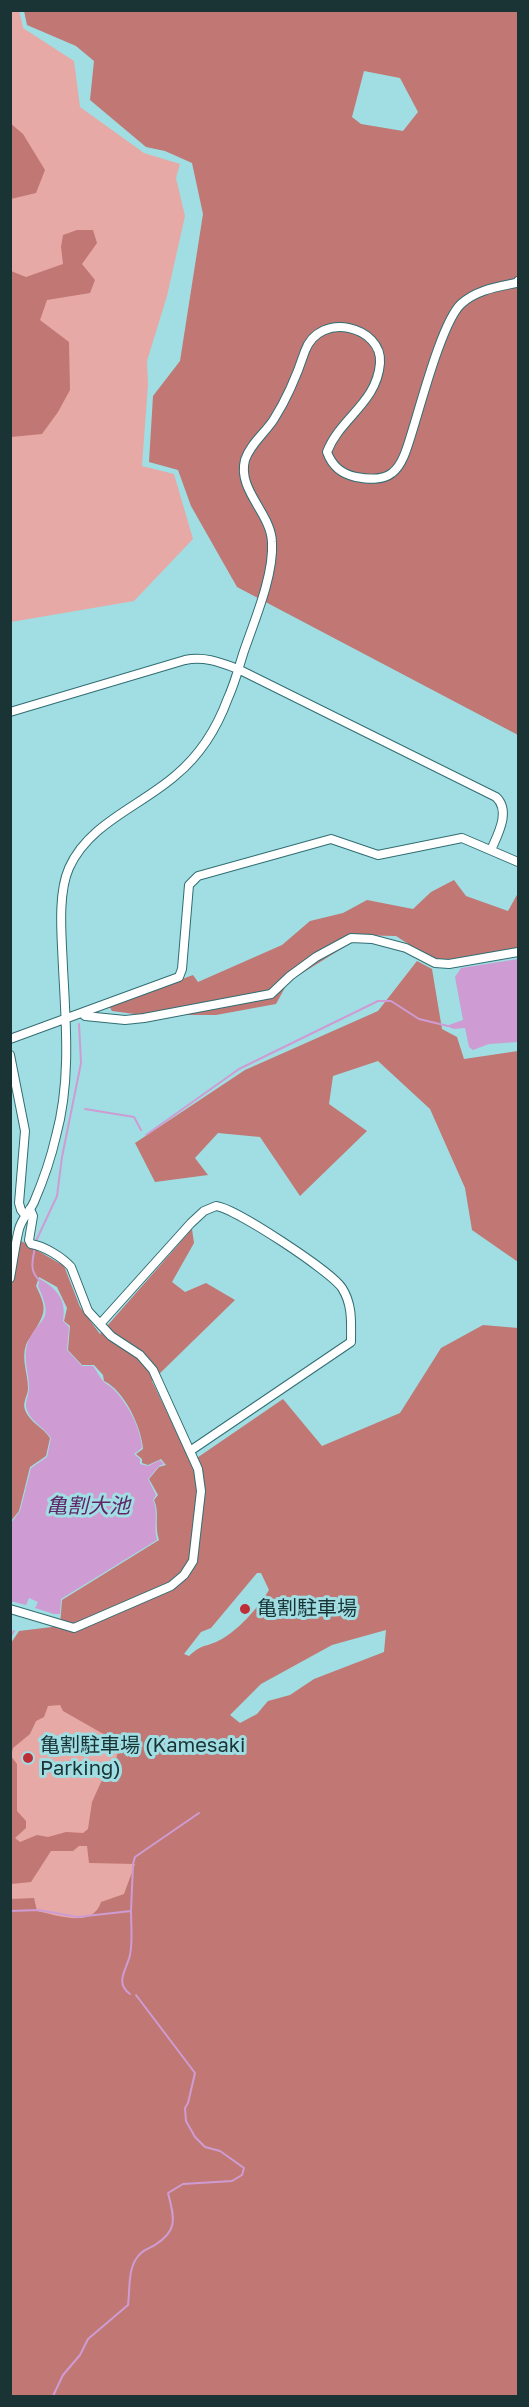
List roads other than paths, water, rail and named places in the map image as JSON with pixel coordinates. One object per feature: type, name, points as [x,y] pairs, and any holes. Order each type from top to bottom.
[{"type":"street","points":[[10,1278],[19,1229],[28,1212],[56,1139],[62,1113],[66,1079],[62,912],[67,871],[85,843],[101,828],[157,790],[194,758],[210,737],[228,698],[264,588],[272,549],[271,531],[244,474],[245,460],[273,421],[292,389],[308,344],[315,334],[324,329],[341,326],[356,329],[371,339],[381,357],[380,368],[370,395],[357,412],[336,432],[327,452],[330,461],[337,470],[354,477],[375,479],[392,473],[406,452],[446,327],[460,305],[492,288],[516,284],[519,281]]},
{"type":"street","points":[[10,712],[195,658],[208,659],[238,669],[496,797],[502,803],[504,814],[491,850]]},
{"type":"street","points":[[10,1039],[174,980],[179,976],[182,969],[189,885],[198,876],[331,839],[378,855],[462,838],[519,862]]},
{"type":"street","points":[[82,1013],[85,1016],[114,1019],[144,1018],[271,994],[290,976],[316,957],[351,938],[372,939],[406,948],[435,963],[449,964],[519,952]]},
{"type":"street","points":[[10,1054],[25,1131],[19,1203],[21,1210],[33,1215],[29,1240],[71,1267],[88,1311],[111,1336],[145,1360],[153,1370],[198,1469],[201,1491],[193,1561],[177,1582],[151,1596],[74,1628],[10,1609]]},
{"type":"street","points":[[100,1324],[190,1223],[204,1211],[216,1206],[230,1210],[297,1252],[330,1274],[342,1287],[350,1305],[351,1342],[190,1451]]},
{"type":"water","points":[[518,959],[518,1042],[489,1044],[473,1050],[469,1047],[465,1028],[454,1029],[446,1026],[463,1020],[455,977],[461,968]]},
{"type":"water","name":"亀割大池","points":[[40,1279],[56,1291],[62,1301],[63,1321],[69,1327],[67,1350],[82,1366],[93,1366],[105,1383],[122,1399],[132,1415],[141,1440],[142,1448],[134,1454],[140,1459],[140,1464],[148,1466],[160,1460],[164,1464],[159,1466],[148,1479],[156,1495],[153,1500],[156,1509],[157,1540],[61,1599],[60,1614],[35,1608],[38,1602],[29,1598],[26,1605],[10,1601],[11,1523],[20,1511],[31,1468],[47,1457],[51,1438],[31,1418],[26,1407],[29,1388],[27,1345],[45,1314],[38,1286]]},
{"type":"waterway","points":[[146,1135],[239,1069],[378,1001],[391,1001],[419,1019],[448,1026]]},
{"type":"waterway","points":[[36,1241],[57,1196],[62,1157],[81,1063],[79,1024]]},
{"type":"waterway","points":[[85,1109],[134,1117],[141,1130]]},
{"type":"waterway","points":[[35,1247],[33,1270],[41,1282]]},
{"type":"waterway","points":[[10,1637],[14,1631]]},
{"type":"waterway","points":[[131,1911],[135,1857],[199,1813]]},
{"type":"waterway","points":[[10,1911],[39,1910],[77,1917],[131,1911],[131,1950],[122,1981],[125,1990],[130,1994]]},
{"type":"waterway","points":[[53,2396],[63,2375],[80,2355],[88,2339],[128,2305],[133,2264],[142,2252],[163,2239],[171,2228],[173,2216],[168,2193],[183,2184],[232,2181],[242,2175],[244,2168],[220,2151],[205,2147],[195,2137],[186,2121],[185,2108],[195,2073],[136,1995]]},
{"type":"place","name":"亀割駐車場","points":[[245,1609]]},
{"type":"place","name":"亀割駐車場 (Kamesaki Parking)","points":[[28,1758]]}]
